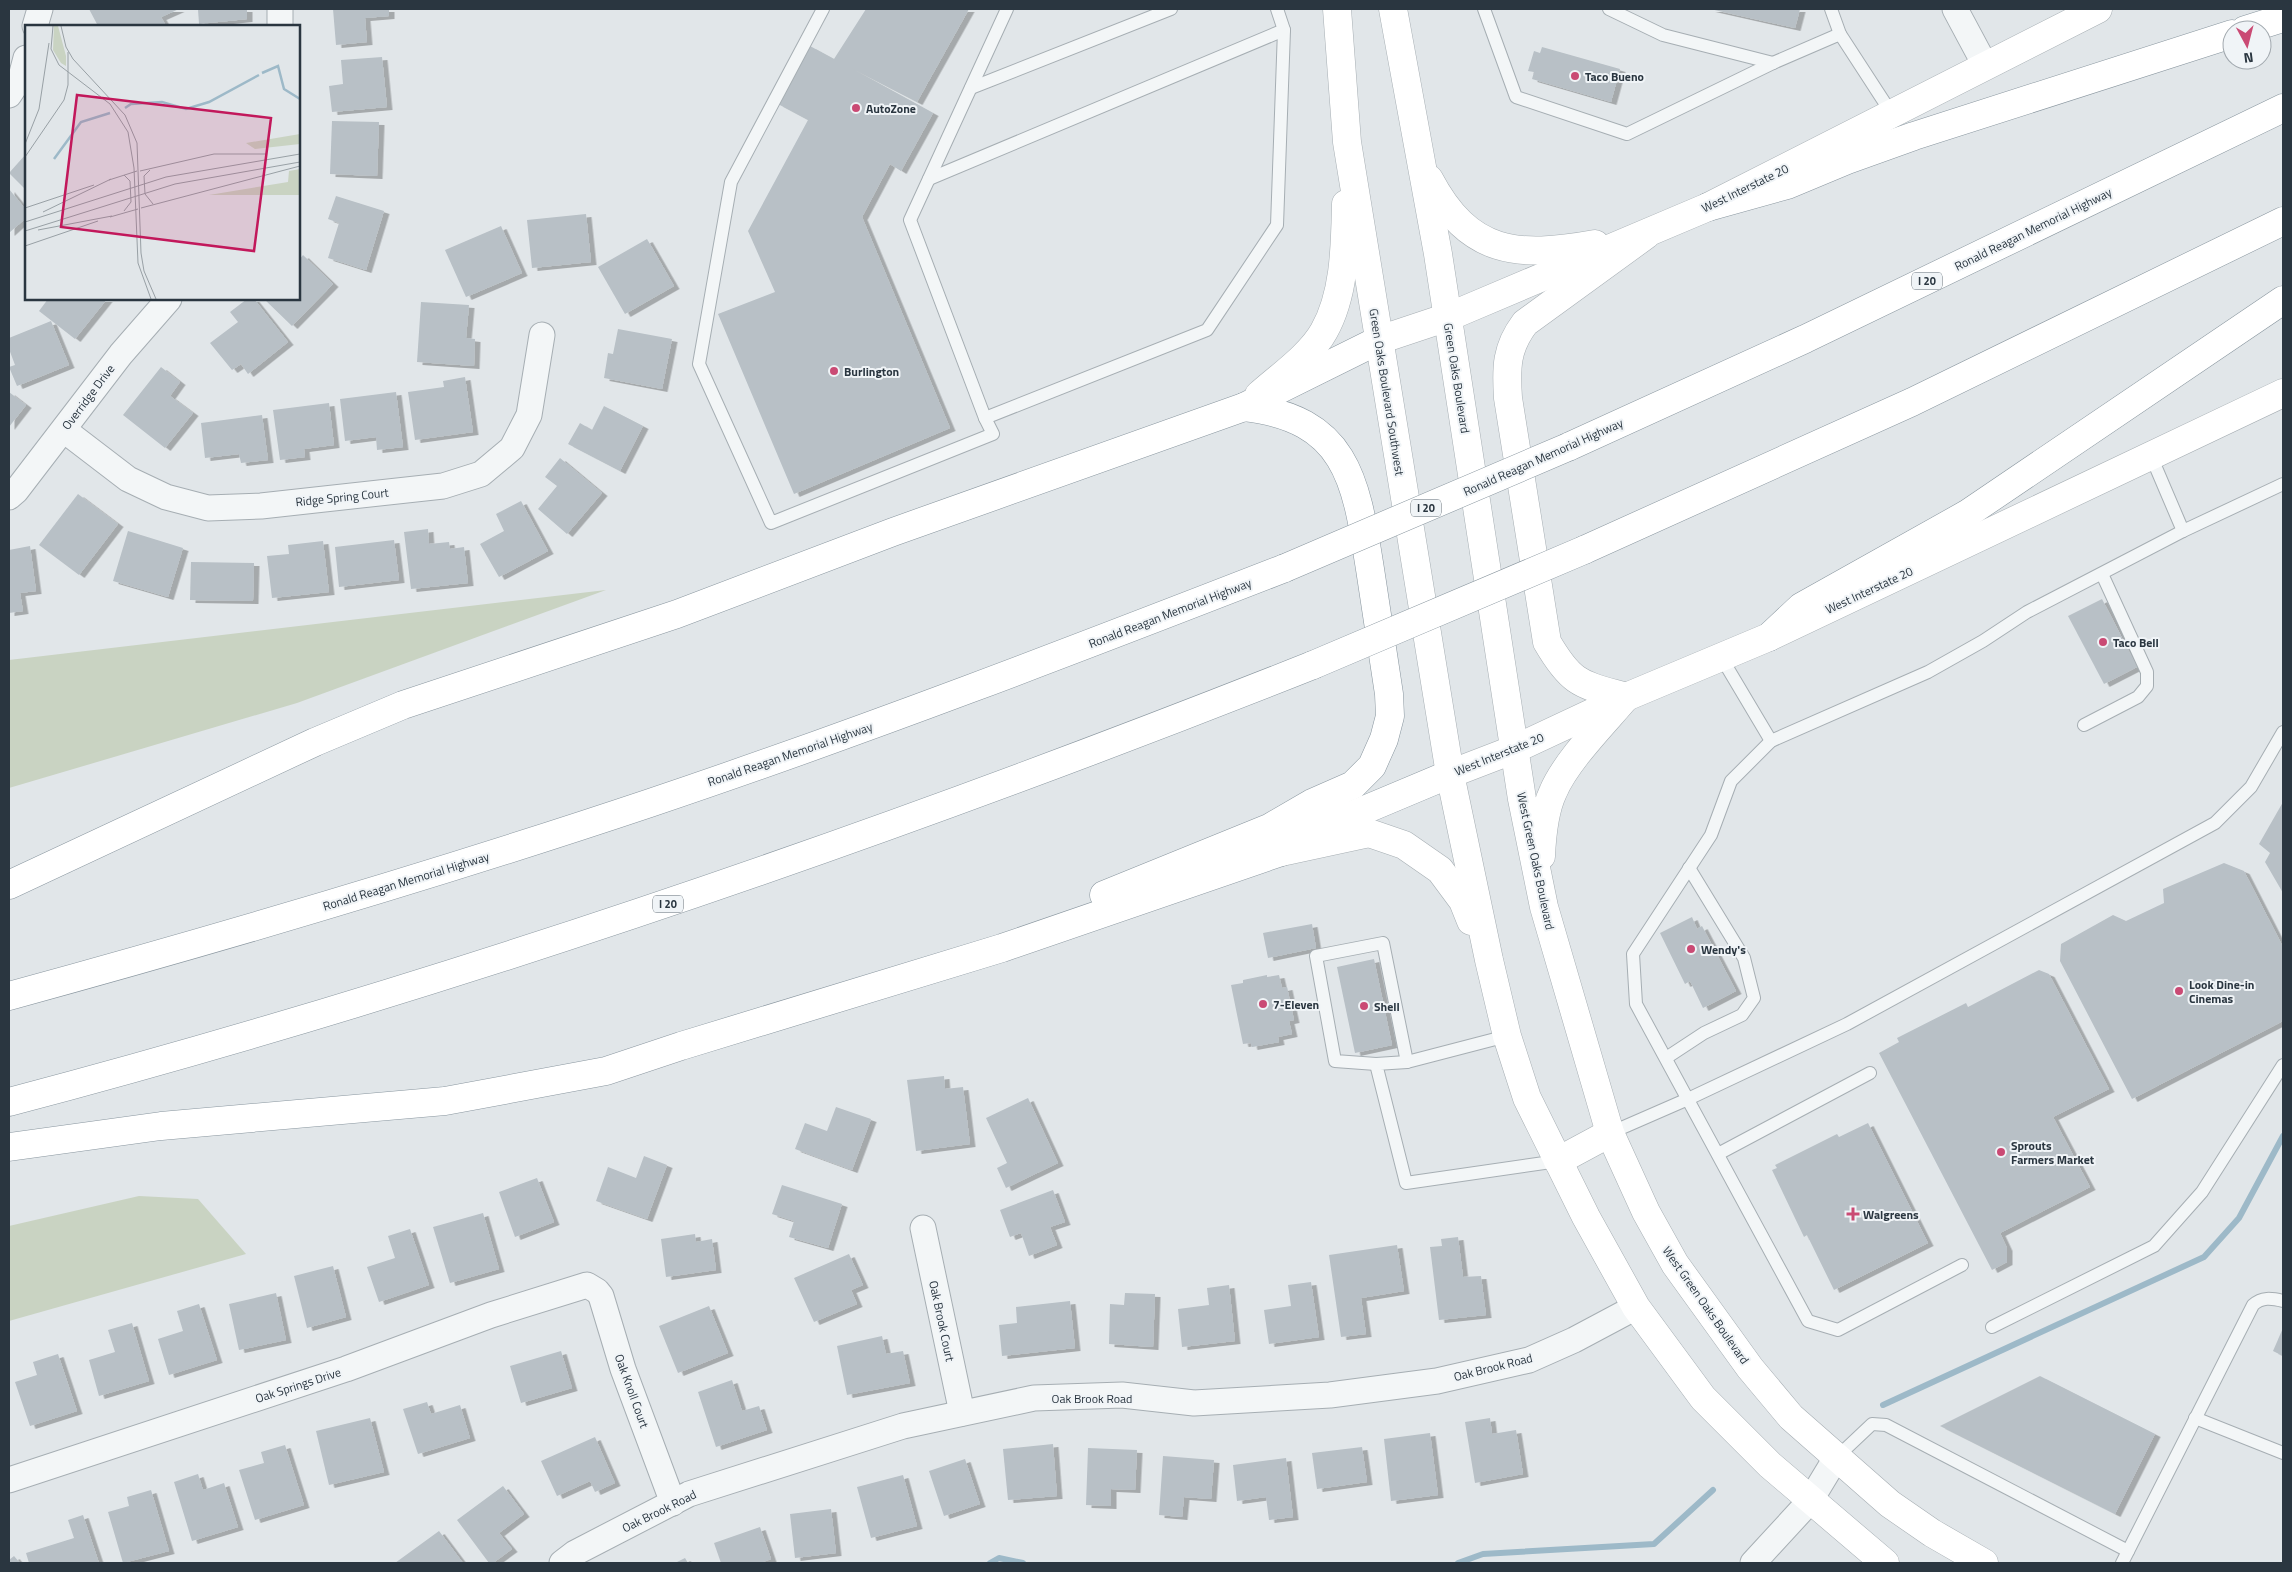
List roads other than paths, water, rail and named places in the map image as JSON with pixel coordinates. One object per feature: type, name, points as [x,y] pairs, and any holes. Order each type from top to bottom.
[{"type":"main road","name":"Green Oaks Boulevard Southwest","points":[[1337,9],[1347,142],[1450,774]]},
{"type":"main road","points":[[1375,9],[1382,53],[1406,91]]},
{"type":"main road","name":"Green Oaks Boulevard","points":[[1392,9],[1448,317],[1515,750]]},
{"type":"main road","name":"West Interstate 20","points":[[9,885],[315,742],[404,705],[677,614],[893,532],[1244,408],[1379,340],[1448,317],[1646,235],[1708,207],[2098,9]]},
{"type":"main road","points":[[1708,207],[1787,185],[1847,160],[1914,136],[2222,37]]},
{"type":"main road","name":"Ronald Reagan Memorial Highway","points":[[9,996],[341,902],[643,805],[1018,672],[1285,568],[1568,447],[1823,331],[2283,108]]},
{"type":"main road","points":[[1416,138],[1426,173],[1452,214],[1472,234],[1498,246],[1557,250],[1646,235]]},
{"type":"main road","points":[[1244,408],[1306,352],[1324,332],[1336,302],[1339,294],[1346,221],[1347,142]]},
{"type":"main road","name":"I 20","points":[[9,1102],[331,1010],[612,924],[912,819],[1136,735],[1313,665],[1584,550],[1912,402],[2283,221]]},
{"type":"main road","points":[[1544,907],[1541,866],[1542,833],[1553,791],[1579,752],[1626,698],[1585,685],[1571,676],[1560,664],[1547,642],[1508,398],[1509,350],[1516,335],[1525,323],[1646,235]]},
{"type":"main road","points":[[1769,637],[1801,607],[1967,514],[2283,300]]},
{"type":"main road","name":"West Interstate 20","points":[[1281,852],[1312,832],[1450,774],[1515,750],[1626,698],[1769,637],[2283,393]]},
{"type":"main road","points":[[1002,948],[1041,920],[1270,828],[1312,803],[1353,785],[1372,766],[1384,740],[1390,716],[1389,694],[1360,504],[1349,473],[1336,451],[1318,433],[1296,419],[1270,410],[1244,408]]},
{"type":"main road","name":"West Green Oaks Boulevard","points":[[1515,750],[1544,907],[1610,1132],[1646,1212],[1675,1264],[1750,1368],[1792,1416],[1836,1458],[1897,1509],[1932,1533],[1984,1563]]},
{"type":"main road","points":[[1450,774],[1507,1036],[1527,1098],[1610,1263],[1636,1307],[1703,1398],[1770,1465],[1885,1563]]},
{"type":"main road","points":[[9,1147],[161,1126],[445,1102],[531,1087],[606,1071],[681,1046],[1002,948],[1281,852],[1369,833],[1404,845],[1440,870],[1463,901],[1489,960]]},
{"type":"main road","points":[[1558,1160],[1610,1132]]},
{"type":"street","points":[[35,25],[40,9]]},
{"type":"street","points":[[280,9],[280,25]]},
{"type":"street","points":[[1955,9],[1985,65]]},
{"type":"street","points":[[9,95],[20,77],[25,61]]},
{"type":"street","name":"Overridge Drive","points":[[9,497],[16,491],[64,430],[121,354],[168,300]]},
{"type":"street","name":"Ridge Spring Court","points":[[64,430],[128,479],[166,497],[208,508],[261,506],[443,486],[481,474],[512,448],[529,415],[542,335]]},
{"type":"street","name":"Oak Brook Court","points":[[923,1228],[962,1413]]},
{"type":"street","name":"Oak Springs Drive","points":[[9,1480],[346,1369],[491,1315],[587,1285]]},
{"type":"street","name":"Oak Knoll Court","points":[[587,1285],[601,1296],[623,1369],[673,1503]]},
{"type":"street","name":"Oak Brook Road","points":[[562,1563],[575,1553],[689,1494],[903,1426],[1034,1398],[1122,1396],[1194,1403],[1330,1395],[1437,1381],[1529,1360],[1574,1340],[1636,1307]]},
{"type":"street","points":[[1753,1563],[1810,1501],[1836,1458]]},
{"type":"lane","points":[[823,9],[731,182],[699,364],[771,523],[993,434],[985,418],[910,220],[1007,9]]},
{"type":"lane","points":[[985,418],[1207,330],[1277,225],[1284,30],[1277,9]]},
{"type":"lane","points":[[1484,9],[1516,97],[1627,134],[1773,63],[1840,34]]},
{"type":"lane","points":[[1609,9],[1663,35],[1773,63]]},
{"type":"lane","points":[[1831,9],[1840,34],[1892,114]]},
{"type":"lane","points":[[971,88],[1163,10]]},
{"type":"lane","points":[[929,179],[1284,30]]},
{"type":"lane","points":[[2151,456],[2182,531]]},
{"type":"lane","points":[[1962,1264],[1838,1330],[1808,1321],[1636,1004],[1633,954],[1711,835],[1730,781],[1771,742],[1928,672],[1983,641],[2028,612],[2182,531],[2283,484]]},
{"type":"lane","points":[[2084,725],[2138,697],[2147,686],[2147,672],[2102,574]]},
{"type":"lane","points":[[1722,657],[1771,742]]},
{"type":"lane","points":[[1610,1132],[1688,1099],[1846,1024],[2215,823],[2251,787],[2283,732]]},
{"type":"lane","points":[[1666,1058],[1704,1033],[1742,1015],[1754,998],[1744,958],[1689,868]]},
{"type":"lane","points":[[1407,1062],[1383,943],[1316,956],[1335,1061],[1376,1064],[1407,1062],[1507,1036]]},
{"type":"lane","points":[[1376,1064],[1406,1183],[1558,1160]]},
{"type":"lane","points":[[1992,1327],[2154,1246],[2202,1192],[2283,1065]]},
{"type":"lane","points":[[1718,1154],[1870,1073]]},
{"type":"lane","points":[[1836,1458],[1872,1424],[1886,1425],[2124,1560],[2252,1305],[2258,1300],[2272,1298],[2283,1301]]},
{"type":"lane","points":[[2196,1418],[2283,1454]]},
{"type":"waterway","points":[[1883,1405],[2204,1257],[2239,1218],[2283,1136]]},
{"type":"waterway","points":[[1458,1563],[1483,1554],[1654,1544],[1713,1490]]},
{"type":"waterway","points":[[990,1563],[999,1558],[1023,1563]]},
{"type":"place","name":"Taco Bueno","points":[[1575,76]]},
{"type":"place","name":"AutoZone","points":[[856,108]]},
{"type":"place","name":"Burlington","points":[[834,371]]},
{"type":"place","name":"Taco Bell","points":[[2103,642]]},
{"type":"place","name":"Wendy's","points":[[1691,949]]},
{"type":"place","name":"Look Dine-in Cinemas","points":[[2179,991]]},
{"type":"place","name":"7-Eleven","points":[[1263,1004]]},
{"type":"place","name":"Shell","points":[[1364,1006]]},
{"type":"place","name":"Sprouts Farmers Market","points":[[2001,1152]]},
{"type":"place","name":"Walgreens","points":[[1853,1214]]}]
